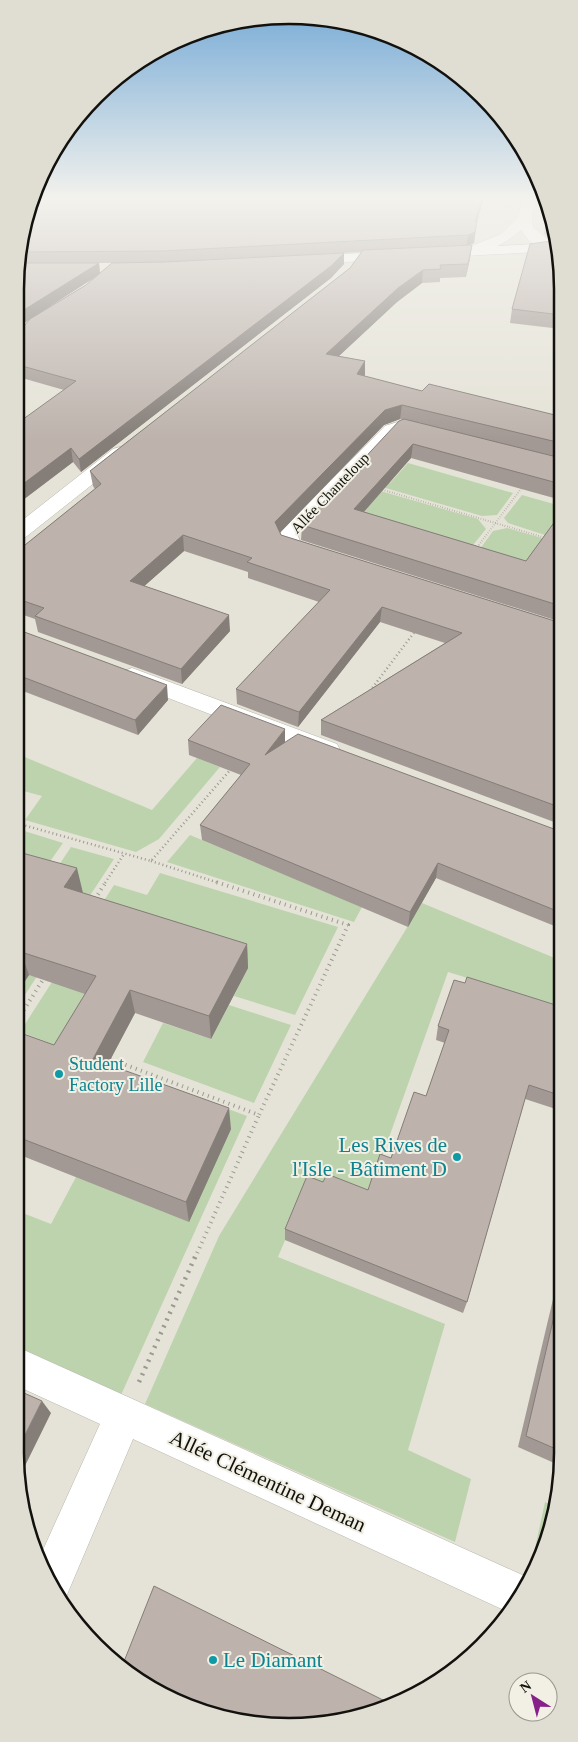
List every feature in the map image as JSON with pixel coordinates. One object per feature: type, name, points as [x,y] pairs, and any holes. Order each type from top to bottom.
[{"type":"street","name":"Allée Chanteloup","points":[[333,560],[293,546],[288,541],[288,535],[394,428],[408,426],[440,434]]},
{"type":"street","points":[[24,529],[135,441]]},
{"type":"street","points":[[114,670],[345,756]]},
{"type":"street","name":"Allée Clémentine Deman","points":[[24,1369],[511,1598]]},
{"type":"street","points":[[54,1576],[124,1415]]},
{"type":"path","points":[[472,554],[524,484]]},
{"type":"path","points":[[368,694],[420,625]]},
{"type":"path","points":[[151,861],[268,727]]},
{"type":"path","points":[[24,825],[151,861],[348,925],[259,1115],[124,1415]]},
{"type":"path","points":[[93,902],[124,854]]},
{"type":"path","points":[[24,1010],[46,975]]},
{"type":"path","points":[[110,1060],[259,1115]]},
{"type":"green space","points":[[408,463],[513,493],[497,515],[482,516],[365,482],[390,483]]},
{"type":"green space","points":[[363,486],[478,519],[486,529],[469,550],[359,517]]},
{"type":"green space","points":[[522,495],[554,504],[554,533],[551,537],[508,523],[504,518]]},
{"type":"green space","points":[[507,528],[549,540],[529,568],[477,553],[493,531]]},
{"type":"green space","points":[[24,757],[152,810],[197,758],[220,767],[159,839],[136,852],[25,820],[42,796],[24,791]]},
{"type":"green space","points":[[24,831],[63,843],[37,880],[24,876]]},
{"type":"green space","points":[[190,835],[362,907],[354,922],[167,862]]},
{"type":"green space","points":[[71,847],[114,859],[24,996],[24,964],[47,883]]},
{"type":"green space","points":[[160,873],[338,927],[295,1015],[234,996],[248,967],[61,985],[102,999],[71,1051],[24,1033],[24,1026],[114,885],[147,895]]},
{"type":"green space","points":[[422,903],[554,958],[554,1005],[448,972],[366,1202],[307,1188],[278,1257],[445,1324],[408,1450],[471,1479],[455,1542],[145,1404],[219,1236]]},
{"type":"green space","points":[[229,1005],[291,1025],[254,1103],[143,1062],[163,1023],[211,1039]]},
{"type":"green space","points":[[135,1074],[247,1116],[121,1395],[24,1352],[24,1214],[51,1224],[76,1177],[190,1221]]},
{"type":"green space","points":[[545,1502],[549,1505],[533,1557]]},
{"type":"building","points":[[24,278],[75,278],[24,310]]},
{"type":"building","points":[[94,278],[315,278],[79,459],[71,448],[24,483],[24,419],[76,381],[24,367],[24,326],[30,319]]},
{"type":"building","points":[[337,278],[411,278],[398,288],[326,354],[365,361],[357,374],[422,391],[429,384],[554,415],[554,441],[402,405],[385,410],[275,522],[281,535],[554,621],[554,805],[321,720],[462,633],[382,607],[299,712],[236,689],[330,590],[247,562],[252,558],[183,535],[130,581],[229,615],[181,669],[35,616],[44,608],[24,601],[24,546],[101,484],[90,471]]},
{"type":"building","points":[[521,278],[554,278],[554,314],[512,309]]},
{"type":"building","points":[[404,419],[554,456],[554,482],[413,444],[354,509],[526,561],[554,523],[554,604],[302,525],[399,421]]},
{"type":"building","points":[[24,632],[167,685],[135,720],[24,677]]},
{"type":"building","points":[[221,705],[285,729],[265,755],[298,734],[554,829],[554,910],[438,863],[410,912],[200,825],[250,764],[188,740]]},
{"type":"building","name":"Student Factory Lille","points":[[24,853],[77,868],[64,887],[247,944],[209,1016],[130,990],[93,1059],[229,1108],[186,1202],[24,1139],[24,1034],[54,1045],[96,976],[24,953]]},
{"type":"building","name":"Les Rives de l'Isle - Bâtiment D","points":[[467,977],[554,1004],[554,1093],[529,1085],[467,1302],[285,1229],[307,1176],[323,1182],[327,1174],[368,1190],[380,1154],[391,1158],[414,1092],[426,1096],[449,1030],[438,1026],[454,980],[465,983]]},
{"type":"building","points":[[554,1316],[554,1448],[526,1436]]},
{"type":"building","points":[[24,1393],[42,1401],[24,1437]]},
{"type":"building","name":"Le Diamant","points":[[154,1586],[384,1700],[358,1709],[324,1716],[272,1718],[254,1716],[220,1709],[187,1698],[156,1683],[124,1660]]},
{"type":"place","name":"Student Factory Lille","points":[[59,1074]]},
{"type":"place","name":"Les Rives de l'Isle - Bâtiment D","points":[[457,1157]]},
{"type":"place","name":"Le Diamant","points":[[213,1660]]}]
